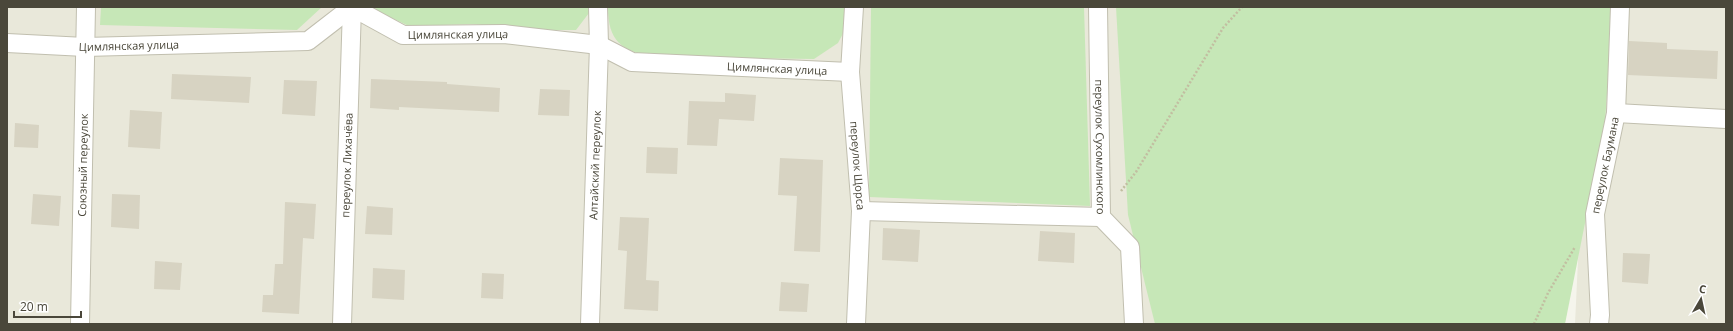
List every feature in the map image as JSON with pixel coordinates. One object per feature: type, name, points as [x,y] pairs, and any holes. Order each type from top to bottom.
[{"type":"street","name":"Союзный переулок","points":[[80,324],[86,7]]},
{"type":"street","name":"Цимлянская улица","points":[[7,44],[85,46],[308,41],[352,7],[403,35],[504,34],[599,45],[632,62],[850,72]]},
{"type":"street","name":"переулок Лихачёва","points":[[342,324],[352,7]]},
{"type":"street","name":"Алтайский переулок","points":[[590,324],[599,45],[598,7]]},
{"type":"street","name":"переулок Щорса","points":[[854,7],[850,72],[861,211],[856,324]]},
{"type":"street","name":"переулок Сухомлинского","points":[[1098,7],[1101,217],[1130,246],[1134,324]]},
{"type":"street","name":"переулок Баумана","points":[[1599,324],[1600,315],[1594,214],[1616,113],[1620,7]]},
{"type":"street","points":[[1616,113],[1726,119]]},
{"type":"street","points":[[861,211],[1101,217]]},
{"type":"path","points":[[1101,217],[1136,172],[1223,28],[1242,7]]},
{"type":"path","points":[[1534,324],[1548,293],[1594,214]]},
{"type":"shaded area","points":[[7,7],[1176,7],[1164,324],[7,324]]},
{"type":"shaded area","points":[[1590,7],[1726,7],[1726,324],[1575,324]]},
{"type":"green space","points":[[101,7],[322,7],[297,30],[100,25]]},
{"type":"green space","points":[[373,7],[588,7],[589,13],[576,30],[528,30],[473,24],[409,26],[383,14]]},
{"type":"green space","points":[[608,7],[848,7],[847,26],[838,43],[814,59],[652,57],[632,51],[618,42],[611,28]]},
{"type":"green space","points":[[871,7],[1084,7],[1090,206],[869,197]]},
{"type":"green space","points":[[1116,7],[1613,7],[1605,122],[1565,324],[1155,324],[1128,215]]},
{"type":"building","points":[[1629,41],[1667,43],[1667,49],[1718,51],[1717,79],[1628,75]]},
{"type":"building","points":[[172,74],[251,77],[249,103],[171,99]]},
{"type":"building","points":[[371,79],[447,82],[447,84],[500,88],[499,112],[399,107],[399,110],[370,108]]},
{"type":"building","points":[[284,80],[317,81],[315,116],[282,114]]},
{"type":"building","points":[[540,89],[570,90],[569,116],[538,115]]},
{"type":"building","points":[[725,93],[756,95],[754,121],[719,119],[717,146],[687,145],[689,101],[725,102]]},
{"type":"building","points":[[130,110],[162,112],[160,149],[128,147]]},
{"type":"building","points":[[15,123],[39,125],[38,148],[14,147]]},
{"type":"building","points":[[647,147],[678,148],[677,174],[646,173]]},
{"type":"building","points":[[780,158],[823,160],[820,252],[794,251],[797,196],[778,195]]},
{"type":"building","points":[[33,194],[61,196],[59,226],[31,224]]},
{"type":"building","points":[[112,194],[140,195],[139,229],[111,227]]},
{"type":"building","points":[[285,202],[316,204],[314,239],[303,238],[299,314],[262,312],[263,295],[273,295],[275,264],[283,264]]},
{"type":"building","points":[[367,206],[393,208],[392,235],[365,234]]},
{"type":"building","points":[[620,217],[649,218],[646,280],[659,281],[658,311],[624,309],[627,251],[618,250]]},
{"type":"building","points":[[883,228],[920,230],[918,262],[882,260]]},
{"type":"building","points":[[1040,231],[1075,233],[1074,263],[1038,261]]},
{"type":"building","points":[[1623,253],[1650,254],[1648,284],[1622,282]]},
{"type":"building","points":[[155,261],[182,263],[180,290],[154,289]]},
{"type":"building","points":[[373,268],[405,270],[404,300],[372,298]]},
{"type":"building","points":[[482,273],[504,274],[503,299],[481,298]]},
{"type":"building","points":[[781,282],[809,284],[807,312],[779,311]]}]
